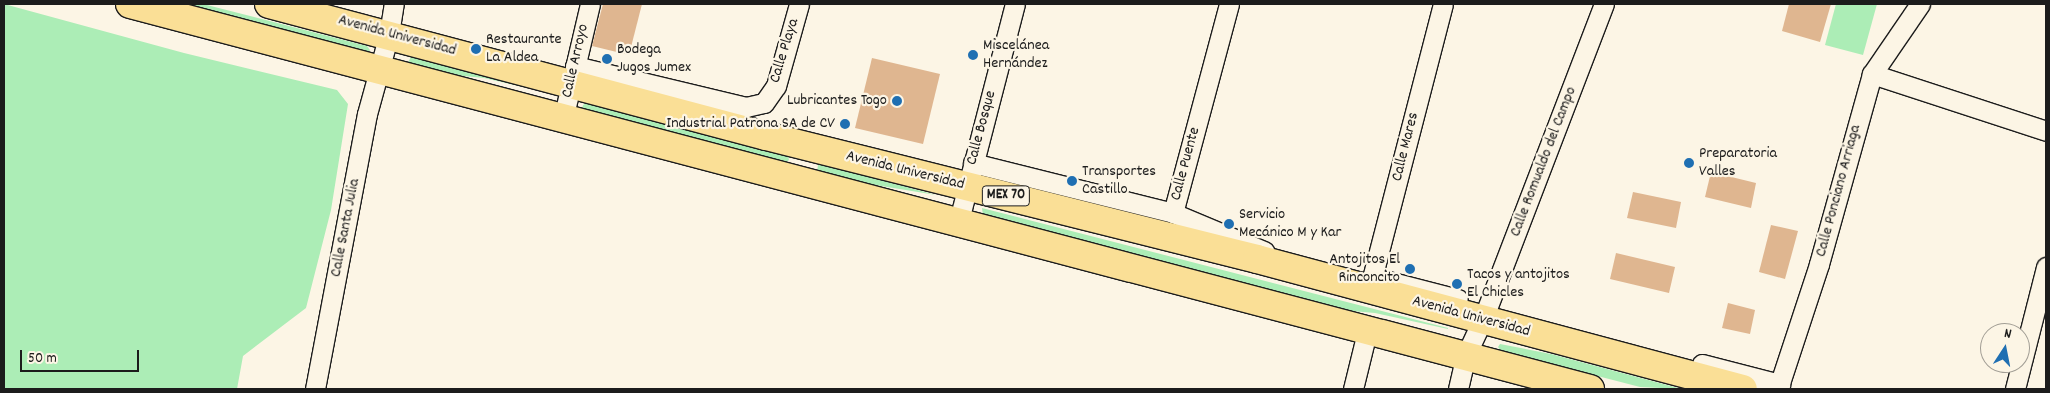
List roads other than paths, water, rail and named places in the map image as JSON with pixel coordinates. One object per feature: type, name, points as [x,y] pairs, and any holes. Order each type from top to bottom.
[{"type":"main road","name":"MEX 70","points":[[130,4],[379,68],[958,224],[1368,328],[1590,389]]},
{"type":"main road","name":"Avenida Universidad","points":[[269,4],[389,34],[573,74],[766,136],[970,175],[1485,314],[1743,389]]},
{"type":"street","name":"Calle Santa Julia","points":[[315,389],[367,114],[389,34],[394,4]]},
{"type":"street","name":"Calle Arroyo","points":[[563,119],[590,4]]},
{"type":"street","name":"Calle Playa","points":[[573,74],[746,107],[764,104],[770,97],[799,4]]},
{"type":"street","name":"Calle Bosque","points":[[958,224],[1015,4]]},
{"type":"street","name":"Calle Puente","points":[[970,175],[1174,213],[1229,4]]},
{"type":"street","name":"Calle Mares","points":[[1371,284],[1443,4]]},
{"type":"street","name":"Calle Romualdo del Campo","points":[[1458,389],[1466,355],[1485,314],[1604,4]]},
{"type":"street","name":"Calle Ponciano Arriaga","points":[[1779,387],[1819,264],[1872,74],[1920,4]]},
{"type":"street","points":[[1872,74],[2046,131]]},
{"type":"street","points":[[1174,213],[1259,250],[1371,284]]},
{"type":"street","points":[[2015,389],[2046,267]]},
{"type":"street","points":[[1485,314],[1779,387]]},
{"type":"street","points":[[1353,389],[1368,328]]},
{"type":"place","name":"Restaurante La Aldea","points":[[476,49]]},
{"type":"place","name":"Miscelánea Hernández","points":[[973,55]]},
{"type":"place","name":"Bodega Jugos Jumex","points":[[607,59]]},
{"type":"place","name":"Lubricantes Togo","points":[[897,101]]},
{"type":"place","name":"Industrial Patrona SA de CV","points":[[845,124]]},
{"type":"place","name":"Preparatoria Valles","points":[[1689,163]]},
{"type":"place","name":"Transportes Castillo","points":[[1072,181]]},
{"type":"place","name":"Servicio Mecánico M y Kar","points":[[1229,224]]},
{"type":"place","name":"Antojitos El Rinconcito","points":[[1410,269]]},
{"type":"place","name":"Tacos y antojitos El Chicles","points":[[1457,284]]}]
